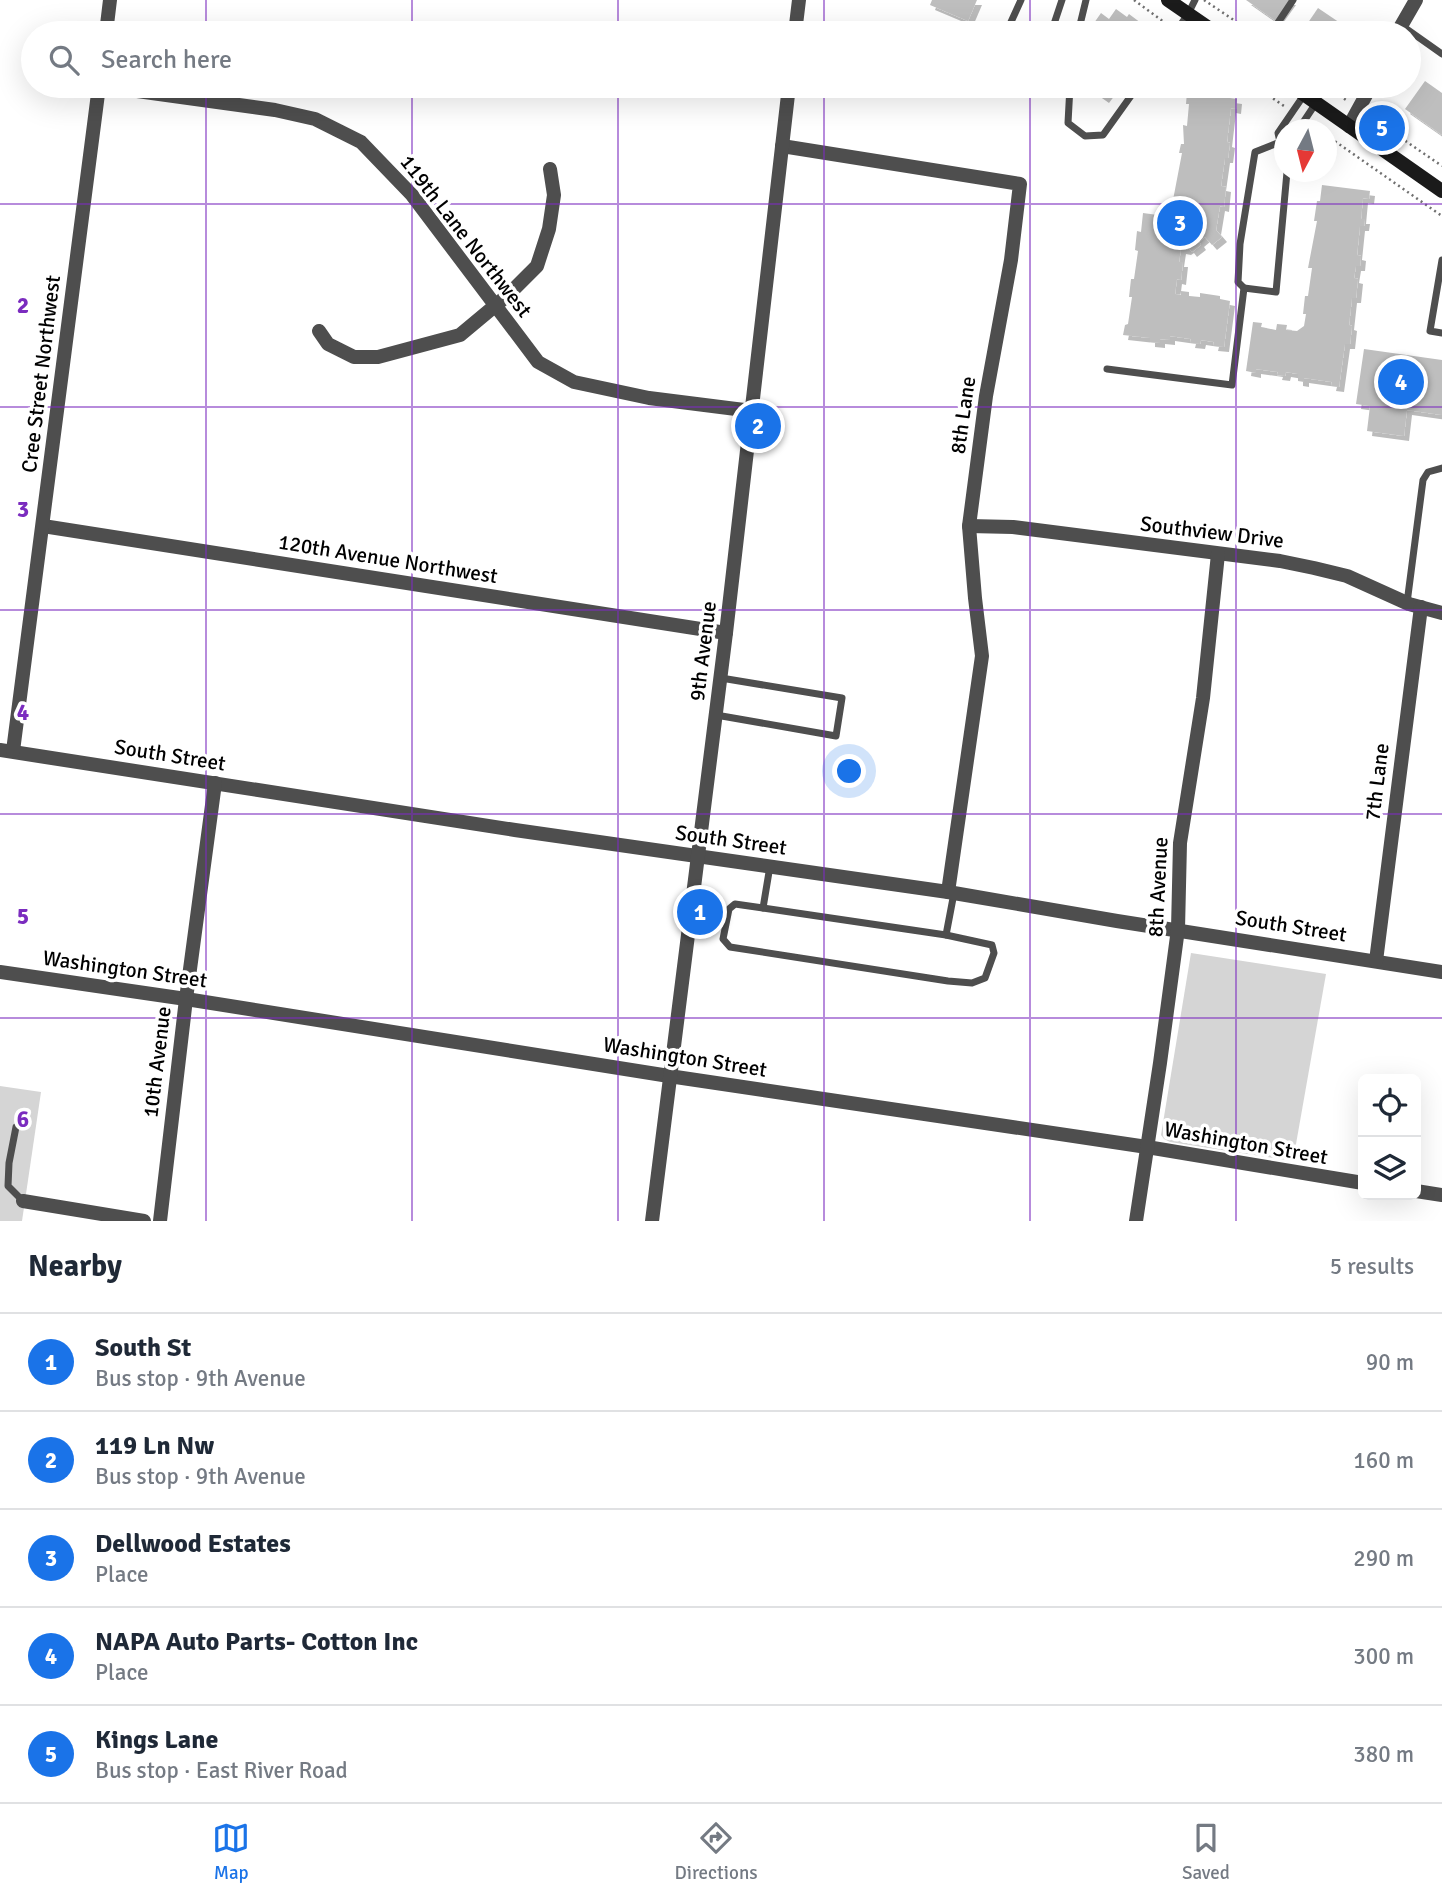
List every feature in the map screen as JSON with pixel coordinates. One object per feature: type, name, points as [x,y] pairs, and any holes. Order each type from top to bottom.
[{"type":"main road","points":[[1168,0],[1191,7],[1204,21]]},
{"type":"main road","points":[[1310,99],[1442,191]]},
{"type":"street","points":[[107,21],[110,0]]},
{"type":"street","points":[[796,21],[799,0]]},
{"type":"street","points":[[1404,21],[1416,0]]},
{"type":"street","name":"Cree Street Northwest","points":[[6,750],[43,526],[98,98]]},
{"type":"street","name":"119th Lane Northwest","points":[[188,98],[275,110],[316,119],[361,142],[412,195],[538,362],[574,382],[649,398],[752,411]]},
{"type":"street","name":"9th Avenue","points":[[652,1221],[721,678],[788,98]]},
{"type":"street","points":[[1349,126],[1366,98]]},
{"type":"street","name":"8th Lane","points":[[782,146],[1020,184],[1011,260],[986,396],[969,526],[982,656],[951,892]]},
{"type":"street","points":[[319,331],[328,344],[354,357],[378,357],[460,335],[537,266],[549,229],[554,195],[550,169]]},
{"type":"street","name":"120th Avenue Northwest","points":[[43,526],[726,633]]},
{"type":"street","name":"Southview Drive","points":[[969,526],[1013,527],[1280,561],[1347,576],[1414,605],[1442,613]]},
{"type":"street","name":"8th Avenue","points":[[1136,1221],[1178,929],[1180,843],[1203,698],[1218,554]]},
{"type":"street","name":"7th Lane","points":[[1376,961],[1414,605]]},
{"type":"street","name":"South Street","points":[[6,750],[951,892],[1442,972]]},
{"type":"street","name":"10th Avenue","points":[[160,1221],[215,783]]},
{"type":"street","name":"Washington Street","points":[[0,972],[1147,1147],[1358,1182]]},
{"type":"street","points":[[1421,1192],[1442,1195]]},
{"type":"street","points":[[23,1201],[144,1221]]},
{"type":"lane","points":[[1011,21],[1021,0]]},
{"type":"lane","points":[[1055,21],[1062,0]]},
{"type":"lane","points":[[1081,21],[1086,0]]},
{"type":"lane","points":[[1279,21],[1293,0]]},
{"type":"lane","points":[[1421,42],[1442,54]]},
{"type":"lane","points":[[1069,98],[1068,123],[1085,136],[1103,135],[1129,98]]},
{"type":"lane","points":[[1302,119],[1310,99]]},
{"type":"lane","points":[[1291,119],[1310,99]]},
{"type":"lane","points":[[1274,145],[1255,152],[1240,244],[1238,282],[1244,289],[1276,292],[1286,182]]},
{"type":"lane","points":[[1442,260],[1430,331],[1442,333]]},
{"type":"lane","points":[[1107,369],[1232,385],[1244,289]]},
{"type":"lane","points":[[1414,605],[1423,480],[1428,472],[1442,468]]},
{"type":"lane","points":[[716,715],[836,736],[842,698],[721,678]]},
{"type":"lane","points":[[763,908],[770,866]]},
{"type":"lane","points":[[946,935],[951,892]]},
{"type":"lane","points":[[735,904],[946,935],[992,945],[994,953],[985,978],[972,983],[948,981],[730,947],[723,940],[729,909],[735,904]]},
{"type":"lane","points":[[16,1127],[8,1186],[23,1201]]},
{"type":"path","points":[[1134,0],[1162,21]]},
{"type":"path","points":[[1204,0],[1235,21]]},
{"type":"path","points":[[1343,98],[1442,166]]},
{"type":"path","points":[[1337,143],[1442,216]]},
{"type":"shaded area","points":[[1191,953],[1326,974],[1293,1161],[1170,1142],[1161,1135]]},
{"type":"shaded area","points":[[0,1086],[41,1092],[22,1221],[0,1221]]},
{"type":"building","points":[[932,0],[977,0],[968,21],[930,5]]},
{"type":"building","points":[[1246,0],[1291,0],[1276,21]]},
{"type":"building","points":[[1318,8],[1337,21],[1309,21]]},
{"type":"building","points":[[1116,9],[1138,21],[1095,21],[1101,13],[1109,19]]},
{"type":"building","points":[[1425,81],[1442,93],[1442,135],[1405,109],[1413,98],[1421,98],[1421,87]]},
{"type":"building","points":[[1186,98],[1237,99],[1236,109],[1231,108],[1227,142],[1230,143],[1221,186],[1226,187],[1224,207],[1220,206],[1216,230],[1222,237],[1212,245],[1205,237],[1199,242],[1201,245],[1192,252],[1189,248],[1181,249],[1181,280],[1177,279],[1175,294],[1181,295],[1181,291],[1189,292],[1189,296],[1200,297],[1200,293],[1220,296],[1220,299],[1230,301],[1224,347],[1213,346],[1214,342],[1201,340],[1200,344],[1190,343],[1191,339],[1170,336],[1170,340],[1160,339],[1160,343],[1150,342],[1150,338],[1123,335],[1125,325],[1128,324],[1132,297],[1129,297],[1131,279],[1134,279],[1138,251],[1135,250],[1137,231],[1141,232],[1143,213],[1165,216],[1175,208],[1176,200],[1173,200],[1182,153],[1179,153],[1181,144],[1184,144],[1183,125],[1187,126],[1189,104],[1186,104]]},
{"type":"building","points":[[1322,185],[1370,191],[1369,199],[1363,198],[1361,219],[1365,219],[1364,226],[1360,226],[1357,255],[1361,256],[1360,266],[1356,266],[1354,278],[1358,279],[1356,298],[1352,298],[1350,344],[1345,344],[1339,387],[1331,386],[1332,382],[1304,378],[1304,382],[1298,381],[1298,374],[1286,372],[1285,376],[1277,375],[1278,372],[1256,369],[1256,373],[1246,371],[1253,322],[1276,330],[1277,324],[1287,325],[1286,330],[1297,331],[1304,326],[1305,296],[1308,296],[1312,268],[1308,268],[1317,221],[1314,221]]},
{"type":"building","points":[[1364,349],[1442,360],[1442,415],[1407,410],[1404,436],[1367,431],[1370,406],[1356,404]]},
{"type":"place","name":"Kings Lane","points":[[1382,128]]},
{"type":"place","name":"Dellwood Estates","points":[[1180,223]]},
{"type":"place","name":"NAPA Auto Parts- Cotton Inc","points":[[1401,382]]},
{"type":"place","name":"119 Ln Nw","points":[[758,426]]},
{"type":"place","name":"South St","points":[[700,912]]}]
